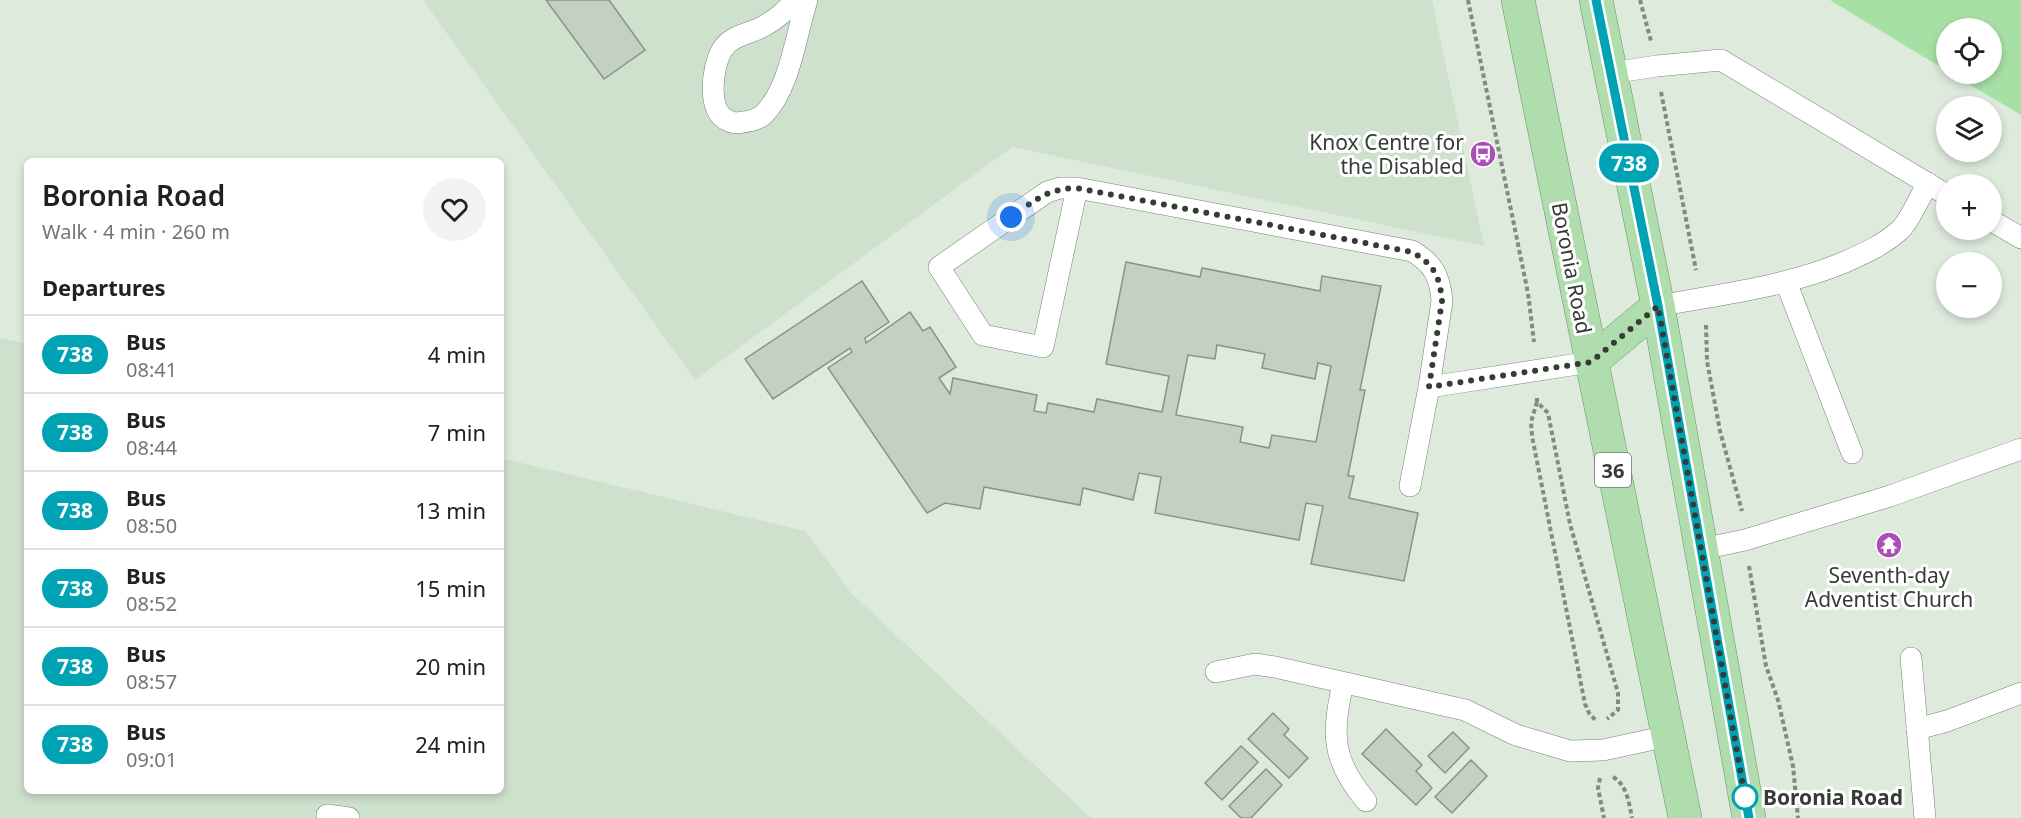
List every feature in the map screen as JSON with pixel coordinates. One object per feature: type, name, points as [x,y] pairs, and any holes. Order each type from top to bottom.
[{"type":"main road","name":"Boronia Road","points":[[1518,0],[1685,818]]},
{"type":"main road","points":[[1596,0],[1658,306],[1749,818]]},
{"type":"main road","points":[[1591,362],[1658,306]]},
{"type":"lane","points":[[796,0],[781,15],[762,27],[732,39],[722,50],[715,68],[713,91],[718,112],[728,122],[745,123],[762,117],[774,100],[791,63],[807,0]]},
{"type":"lane","points":[[1611,73],[1720,60],[1936,188]]},
{"type":"lane","points":[[1658,306],[1786,282],[1823,271],[1876,249],[1902,229],[1928,183]]},
{"type":"lane","points":[[1077,188],[1043,347],[983,335],[939,267],[1047,192],[1060,188],[1077,188],[1412,252],[1431,264],[1441,287],[1442,301],[1429,387],[1410,486]]},
{"type":"lane","points":[[2002,227],[2021,238]]},
{"type":"lane","points":[[1786,282],[1852,453]]},
{"type":"lane","points":[[1429,387],[1591,362]]},
{"type":"lane","points":[[1702,549],[1745,540],[1890,496],[2021,449]]},
{"type":"lane","points":[[1911,658],[1925,818]]},
{"type":"lane","points":[[1216,672],[1255,664],[1465,710],[1516,735],[1570,751],[1603,750],[1668,736]]},
{"type":"lane","points":[[1343,683],[1335,718],[1335,741],[1353,785],[1366,801]]},
{"type":"lane","points":[[1917,729],[1947,721],[2021,693]]},
{"type":"lane","points":[[327,815],[348,818]]},
{"type":"path","points":[[1468,0],[1528,293],[1537,371],[1537,402],[1531,422],[1532,436],[1586,704],[1589,713],[1600,726],[1618,710],[1618,693],[1570,524],[1548,412],[1537,402]]},
{"type":"path","points":[[1640,0],[1656,66],[1706,321],[1710,373],[1725,450],[1742,510],[1766,666],[1778,699],[1793,766],[1798,818]]},
{"type":"path","points":[[1604,818],[1598,788],[1599,778],[1607,773],[1619,780],[1626,794],[1632,818]]},
{"type":"shaded area","points":[[423,0],[1432,0],[1484,246],[1012,147],[695,380]]},
{"type":"shaded area","points":[[0,338],[24,343],[24,794],[504,794],[504,459],[805,531],[851,593],[1091,818],[0,818]]},
{"type":"green space","points":[[1830,0],[2021,0],[2021,115],[2002,104],[2002,96],[1989,96],[1969,84],[2002,84],[2002,18],[1936,18],[1936,64]]},
{"type":"building","points":[[546,0],[609,0],[645,50],[604,79]]},
{"type":"building","points":[[1126,262],[1200,277],[1202,268],[1320,291],[1322,276],[1381,286],[1360,390],[1365,390],[1348,476],[1354,476],[1349,498],[1418,513],[1404,581],[1311,564],[1323,506],[1306,503],[1299,540],[1155,513],[1161,477],[1139,473],[1133,500],[1083,488],[1080,505],[984,487],[980,509],[945,503],[927,513],[828,368],[852,352],[850,348],[773,399],[745,359],[862,281],[889,322],[865,338],[866,343],[910,312],[923,331],[930,327],[956,367],[939,378],[950,394],[953,378],[1037,395],[1034,411],[1046,413],[1048,403],[1094,412],[1097,399],[1162,412],[1169,376],[1106,364]],"holes":[[[1217,345],[1265,354],[1262,368],[1315,379],[1318,363],[1331,366],[1316,442],[1272,435],[1269,448],[1240,442],[1243,427],[1176,415],[1188,355],[1215,359]]]},
{"type":"building","points":[[1273,713],[1289,729],[1284,735],[1308,758],[1289,778],[1248,739]]},
{"type":"building","points":[[1386,729],[1422,765],[1416,771],[1432,788],[1416,805],[1362,754]]},
{"type":"building","points":[[1453,732],[1469,748],[1445,773],[1428,756]]},
{"type":"building","points":[[1241,746],[1258,762],[1222,800],[1205,783]]},
{"type":"building","points":[[1471,760],[1487,776],[1452,813],[1435,797]]},
{"type":"building","points":[[1266,769],[1282,785],[1251,818],[1241,818],[1229,806]]},
{"type":"bus line","name":"738","points":[[1596,0],[1658,306],[1749,818]]},
{"type":"place","name":"Knox Centre for the Disabled","points":[[1483,154]]},
{"type":"place","name":"Seventh-day Adventist Church","points":[[1889,545]]},
{"type":"place","name":"Boronia Road","points":[[1745,797]]},
{"type":"route","points":[[1011,217],[1047,192],[1060,188],[1077,188],[1412,252],[1431,264],[1441,287],[1442,301],[1429,387],[1591,362],[1658,306],[1745,797]]}]
